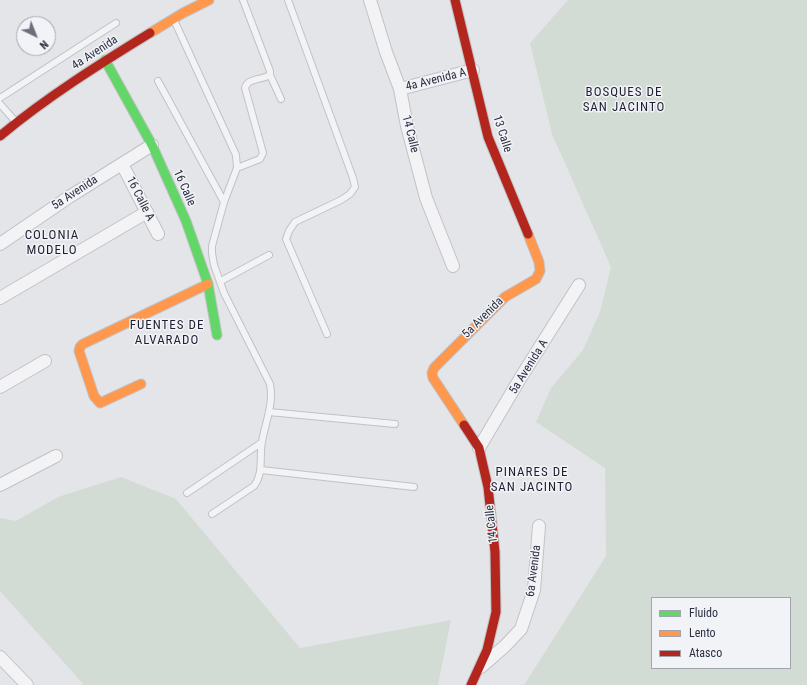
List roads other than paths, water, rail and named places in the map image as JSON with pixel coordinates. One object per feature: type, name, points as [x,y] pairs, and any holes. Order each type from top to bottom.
[{"type":"street","name":"14 Calle","points":[[370,0],[386,52],[400,89],[407,126],[426,198],[453,266]]},
{"type":"street","name":"13 Calle","points":[[455,0],[488,137],[539,262],[540,271]]},
{"type":"street","name":"4a Avenida","points":[[0,136],[16,122],[105,60],[203,1]]},
{"type":"street","name":"16 Calle","points":[[105,60],[152,145],[186,221],[208,284],[217,335]]},
{"type":"street","name":"4a Avenida A","points":[[400,89],[473,70]]},
{"type":"street","name":"5a Avenida","points":[[0,244],[69,197],[152,145]]},
{"type":"street","name":"16 Calle A","points":[[122,164],[158,234]]},
{"type":"street","points":[[0,298],[147,212]]},
{"type":"street","name":"5a Avenida","points":[[432,373],[434,368],[505,297],[536,279],[540,271]]},
{"type":"street","points":[[141,384],[100,403],[94,396],[79,351],[80,347],[83,344],[208,284]]},
{"type":"street","name":"5a Avenida A","points":[[479,448],[579,285]]},
{"type":"street","points":[[0,386],[46,361]]},
{"type":"street","name":"14 Calle","points":[[432,373],[433,378],[479,448],[490,501],[495,552],[496,612],[487,650],[471,685]]},
{"type":"street","points":[[0,485],[56,456]]},
{"type":"street","name":"6a Avenida","points":[[479,669],[506,646],[521,629],[534,590],[539,526]]},
{"type":"street","points":[[0,657],[27,685]]},
{"type":"lane","points":[[243,0],[270,74],[281,99]]},
{"type":"lane","points":[[288,0],[355,187],[350,194],[341,200],[295,222],[288,231],[286,239],[327,334]]},
{"type":"lane","points":[[173,19],[236,156],[237,168],[224,202],[212,246],[214,265],[221,281],[224,293],[270,384],[271,392],[269,412],[261,443],[261,470],[258,481],[254,486],[212,514]]},
{"type":"lane","points":[[0,98],[116,23]]},
{"type":"lane","points":[[237,168],[260,159],[263,153],[245,88],[248,82],[266,77],[270,74]]},
{"type":"lane","points":[[158,81],[224,202]]},
{"type":"lane","points":[[0,104],[16,122]]},
{"type":"lane","points":[[221,281],[269,255]]},
{"type":"lane","points":[[269,412],[395,424]]},
{"type":"lane","points":[[187,492],[261,443]]},
{"type":"lane","points":[[261,470],[414,487]]},
{"type":"district","name":"BOSQUES DE SAN JACINTO","points":[[624,100]]},
{"type":"district","name":"COLONIA MODELO","points":[[52,244]]},
{"type":"district","name":"FUENTES DE ALVARADO","points":[[167,334]]},
{"type":"district","name":"PINARES DE SAN JACINTO","points":[[532,480]]}]
